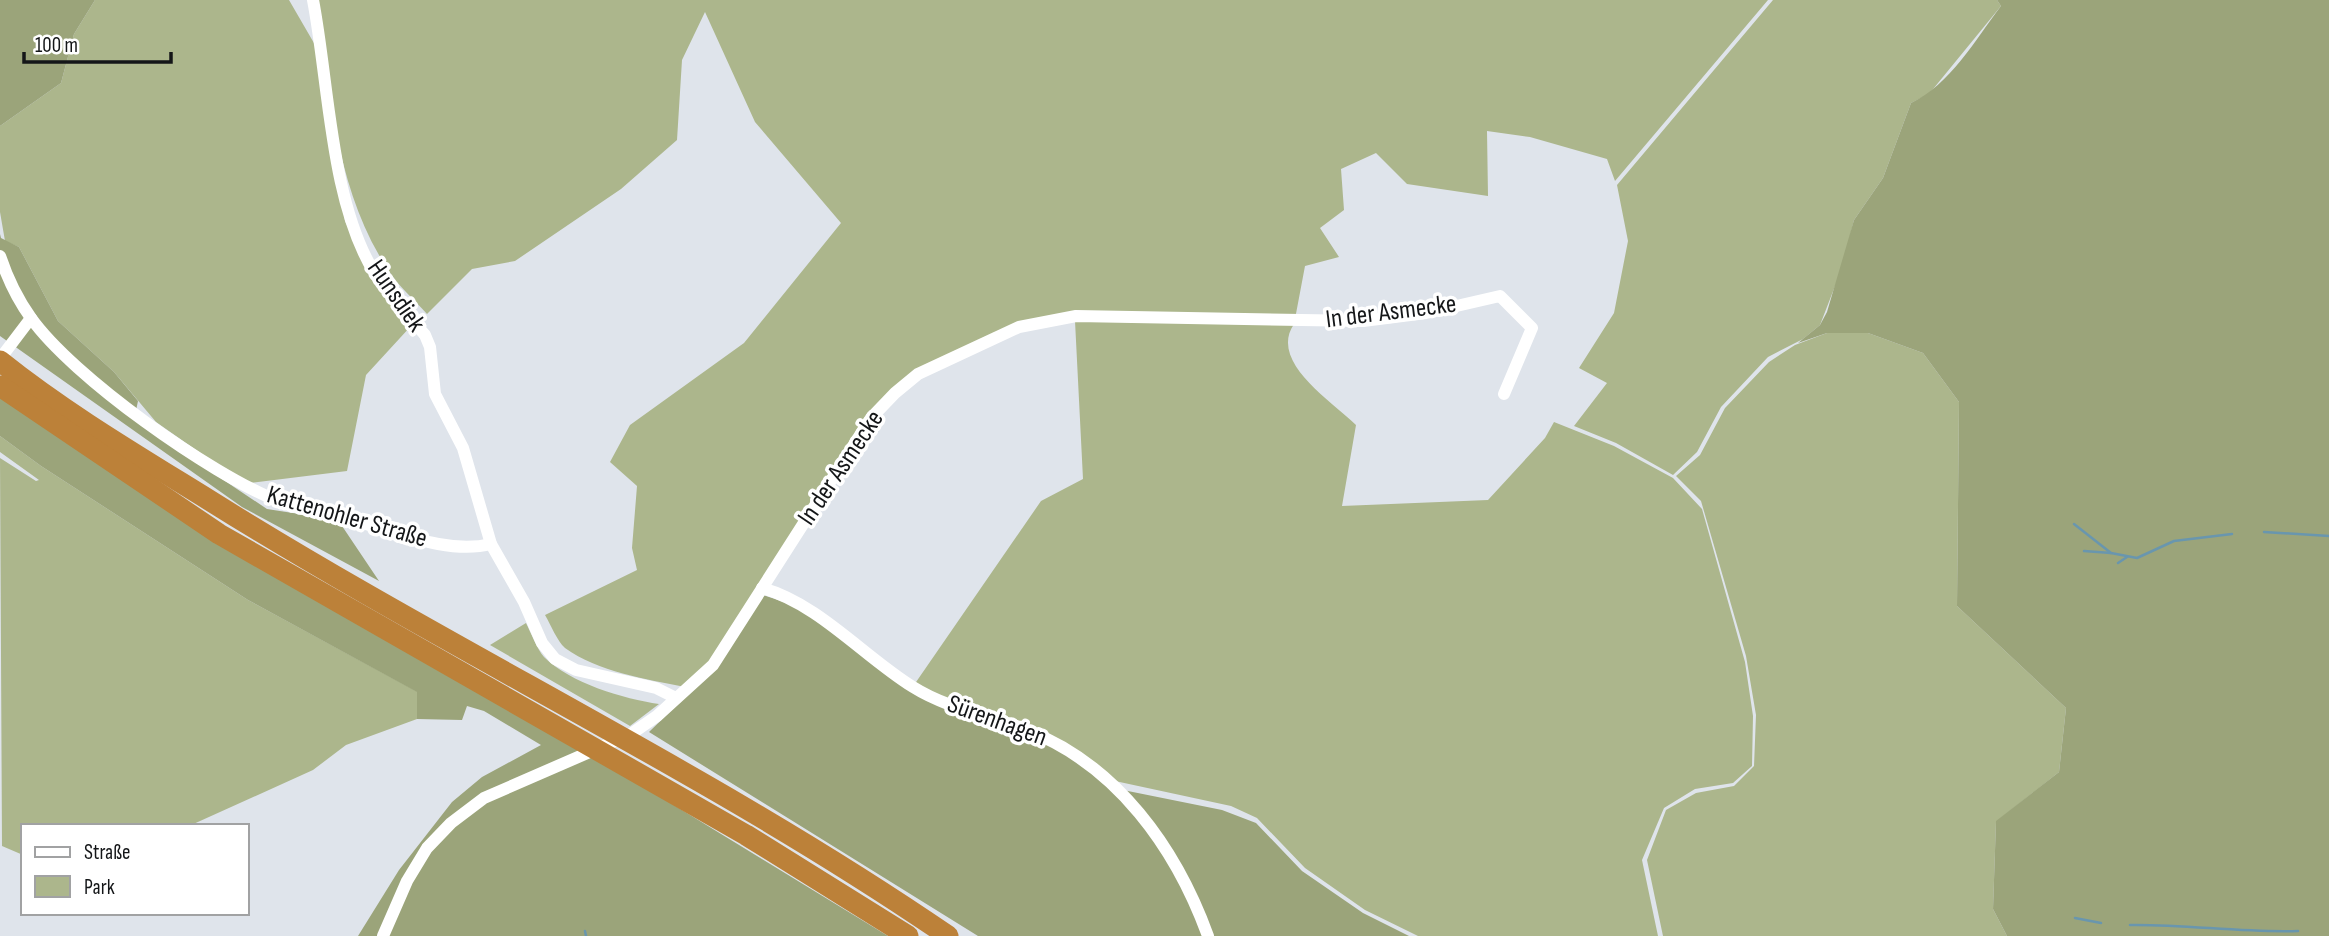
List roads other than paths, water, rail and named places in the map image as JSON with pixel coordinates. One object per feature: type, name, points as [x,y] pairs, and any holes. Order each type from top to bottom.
[{"type":"highway","points":[[0,360],[98,429],[255,529],[685,774],[948,936]]},
{"type":"highway","points":[[0,386],[219,534],[746,835],[908,936]]},
{"type":"street","name":"Hunsdiek","points":[[313,0],[336,151],[351,221],[373,271],[425,335],[430,346],[435,394],[463,448],[491,544]]},
{"type":"street","name":"Kattenohler Straße","points":[[0,256],[31,318],[106,391],[241,485],[281,502],[420,540],[472,547],[491,544]]},
{"type":"street","name":"In der Asmecke","points":[[383,936],[407,881],[427,848],[451,823],[484,798],[612,744],[657,716],[713,665],[871,418],[918,374],[1019,327],[1076,316],[1363,321],[1426,313],[1500,296],[1532,328],[1504,394]]},
{"type":"street","points":[[0,360],[31,318]]},
{"type":"street","points":[[491,544],[524,602],[542,643],[555,659],[576,670],[656,688],[676,698]]},
{"type":"street","name":"Sürenhagen","points":[[762,588],[776,591],[801,605],[933,699],[1053,741],[1085,763],[1130,801],[1154,831],[1178,867],[1208,936]]},
{"type":"waterway","points":[[2074,524],[2111,553],[2137,558],[2174,541],[2232,534]]},
{"type":"waterway","points":[[2264,532],[2329,536]]},
{"type":"waterway","points":[[2084,551],[2111,553]]},
{"type":"waterway","points":[[2118,563],[2127,557]]},
{"type":"waterway","points":[[2075,918],[2101,923]]},
{"type":"waterway","points":[[2130,925],[2298,931]]},
{"type":"waterway","points":[[585,931],[586,936]]}]
